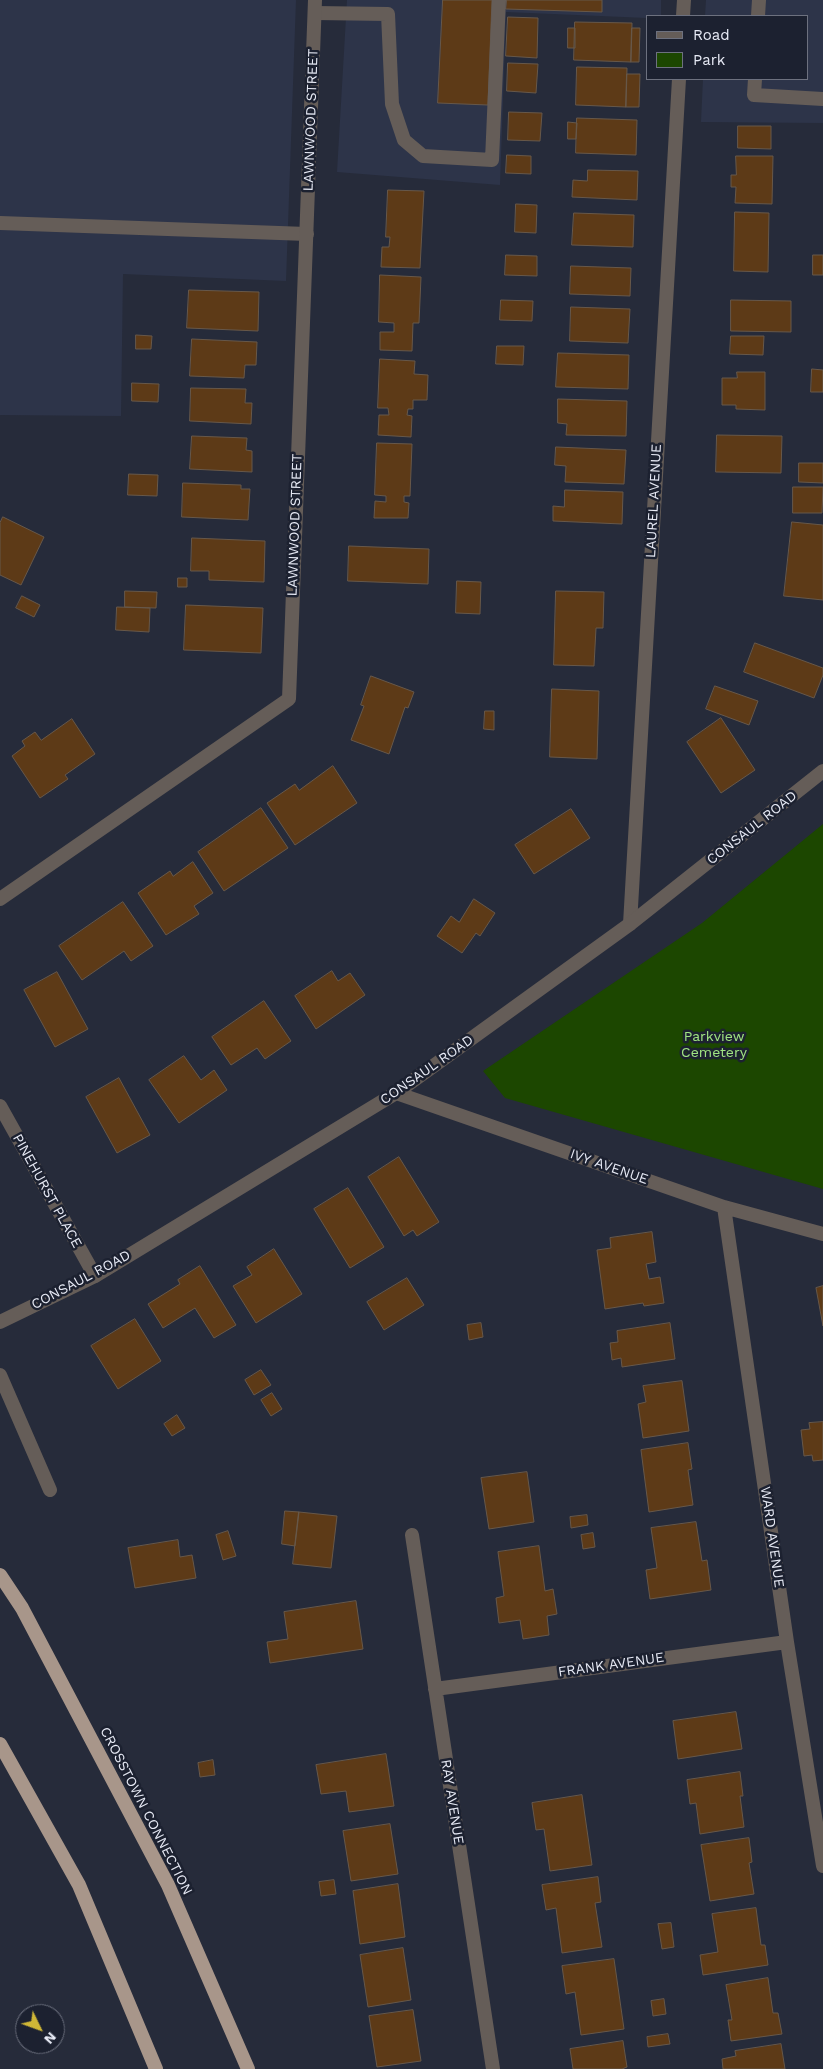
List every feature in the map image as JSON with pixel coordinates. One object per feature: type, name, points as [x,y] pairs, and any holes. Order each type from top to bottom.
[{"type":"highway","name":"CROSSTOWN CONNECTION","points":[[0,1575],[22,1608],[168,1885],[248,2069]]},
{"type":"highway","points":[[0,1744],[79,1885],[156,2069]]},
{"type":"street","points":[[315,7],[388,14],[392,104],[404,140],[423,156],[492,160],[499,0]]},
{"type":"street","points":[[683,15],[684,0]]},
{"type":"street","points":[[758,15],[759,0]]},
{"type":"street","name":"LAWNWOOD STREET","points":[[0,899],[289,699],[315,7]]},
{"type":"street","name":"LAUREL AVENUE","points":[[630,924],[679,80]]},
{"type":"street","points":[[755,80],[754,95],[823,99]]},
{"type":"street","points":[[0,223],[306,234]]},
{"type":"street","name":"CONSAUL ROAD","points":[[0,1322],[94,1276],[396,1093],[630,924],[823,771]]},
{"type":"street","name":"IVY AVENUE","points":[[396,1093],[724,1207],[823,1234]]},
{"type":"street","name":"PINEHURST PLACE","points":[[0,1106],[94,1276]]},
{"type":"street","name":"WARD AVENUE","points":[[724,1207],[787,1642],[823,1866]]},
{"type":"street","points":[[0,1375],[50,1490]]},
{"type":"street","name":"RAY AVENUE","points":[[412,1535],[493,2069]]},
{"type":"street","name":"FRANK AVENUE","points":[[435,1689],[787,1642]]},
{"type":"shaded area","points":[[0,0],[296,0],[286,281],[123,274],[121,416],[0,415]]},
{"type":"shaded area","points":[[347,0],[661,0],[661,15],[646,15],[646,18],[506,12],[500,185],[337,172]]},
{"type":"shaded area","points":[[706,0],[823,0],[823,123],[701,122],[703,80],[808,80],[808,15],[705,15]]},
{"type":"green space","name":"Parkview Cemetery","points":[[823,824],[823,1189],[505,1098],[483,1071],[702,923]]},
{"type":"building","points":[[443,0],[492,0],[488,105],[438,103]]},
{"type":"building","points":[[507,0],[602,0],[602,12],[506,9]]},
{"type":"building","points":[[508,17],[538,18],[537,58],[506,56]]},
{"type":"building","points":[[575,22],[632,23],[631,62],[574,60]]},
{"type":"building","points":[[568,28],[575,28],[575,48],[568,48]]},
{"type":"building","points":[[632,28],[640,28],[639,62],[631,62]]},
{"type":"building","points":[[508,63],[538,64],[536,93],[507,91]]},
{"type":"building","points":[[577,67],[627,68],[626,107],[576,105]]},
{"type":"building","points":[[627,74],[640,74],[639,107],[626,107]]},
{"type":"building","points":[[509,112],[542,113],[540,141],[508,140]]},
{"type":"building","points":[[577,118],[637,120],[636,155],[576,153]]},
{"type":"building","points":[[568,122],[577,123],[576,139],[568,139]]},
{"type":"building","points":[[738,126],[771,126],[771,149],[738,148]]},
{"type":"building","points":[[507,155],[531,156],[531,174],[506,173]]},
{"type":"building","points":[[736,156],[773,156],[772,204],[735,203],[736,187],[731,187],[731,175],[736,175]]},
{"type":"building","points":[[588,170],[638,171],[637,200],[572,197],[573,180],[587,181]]},
{"type":"building","points":[[388,190],[424,191],[420,268],[381,267],[382,247],[389,247],[390,237],[386,237]]},
{"type":"building","points":[[516,204],[537,205],[536,233],[515,232]]},
{"type":"building","points":[[735,212],[769,213],[768,272],[734,271]]},
{"type":"building","points":[[574,213],[634,215],[633,247],[572,245]]},
{"type":"building","points":[[506,255],[537,256],[537,276],[505,275]]},
{"type":"building","points":[[813,255],[823,255],[823,275],[813,275]]},
{"type":"building","points":[[571,266],[631,268],[630,296],[570,294]]},
{"type":"building","points":[[380,275],[421,277],[419,323],[413,323],[412,351],[380,350],[380,332],[394,332],[394,323],[379,322]]},
{"type":"building","points":[[189,290],[259,292],[258,331],[187,328]]},
{"type":"building","points":[[501,300],[533,301],[532,321],[500,320]]},
{"type":"building","points":[[731,300],[791,301],[791,332],[731,331]]},
{"type":"building","points":[[571,307],[630,309],[628,343],[570,341]]},
{"type":"building","points":[[136,335],[152,336],[151,349],[136,349]]},
{"type":"building","points":[[731,336],[764,336],[763,355],[730,354]]},
{"type":"building","points":[[192,339],[257,342],[256,365],[245,365],[244,378],[190,376]]},
{"type":"building","points":[[497,346],[524,346],[523,365],[496,364]]},
{"type":"building","points":[[558,353],[629,355],[628,389],[556,387]]},
{"type":"building","points":[[380,359],[415,361],[414,374],[428,375],[427,400],[413,400],[413,409],[408,409],[407,415],[412,416],[411,437],[378,435],[379,415],[389,415],[388,408],[378,408]]},
{"type":"building","points":[[812,369],[823,370],[823,392],[811,392]]},
{"type":"building","points":[[737,372],[765,372],[765,410],[736,409],[736,405],[722,405],[722,378],[737,378]]},
{"type":"building","points":[[132,383],[159,384],[158,402],[132,401]]},
{"type":"building","points":[[191,388],[246,389],[245,403],[252,403],[251,424],[190,421]]},
{"type":"building","points":[[558,399],[627,401],[626,436],[566,435],[567,424],[558,423]]},
{"type":"building","points":[[717,435],[782,436],[781,473],[716,472]]},
{"type":"building","points":[[192,436],[247,438],[246,450],[252,451],[252,472],[190,469]]},
{"type":"building","points":[[377,443],[412,444],[410,496],[404,496],[404,502],[409,503],[408,518],[374,518],[375,501],[386,502],[386,496],[375,495]]},
{"type":"building","points":[[556,447],[626,450],[624,484],[565,482],[566,466],[555,465]]},
{"type":"building","points":[[799,463],[823,463],[823,483],[799,482]]},
{"type":"building","points":[[129,474],[158,475],[157,496],[128,495]]},
{"type":"building","points":[[183,483],[241,485],[241,489],[250,489],[248,520],[182,517]]},
{"type":"building","points":[[793,487],[823,487],[822,513],[793,513]]},
{"type":"building","points":[[565,490],[623,492],[622,524],[553,521],[553,506],[564,507]]},
{"type":"building","points":[[3,517],[44,537],[21,585],[0,575],[0,523]]},
{"type":"building","points":[[792,522],[823,525],[823,600],[784,596]]},
{"type":"building","points":[[192,538],[265,541],[264,582],[209,580],[209,571],[191,571]]},
{"type":"building","points":[[349,546],[429,549],[428,584],[348,581]]},
{"type":"building","points":[[178,578],[187,578],[187,587],[178,587]]},
{"type":"building","points":[[457,581],[481,582],[480,614],[456,613]]},
{"type":"building","points":[[125,591],[157,592],[156,608],[125,607]]},
{"type":"building","points":[[556,591],[604,592],[603,628],[596,628],[594,666],[554,665]]},
{"type":"building","points":[[22,596],[40,605],[34,617],[16,608]]},
{"type":"building","points":[[186,605],[263,608],[261,653],[184,650]]},
{"type":"building","points":[[117,607],[150,608],[149,632],[116,630]]},
{"type":"building","points":[[755,643],[823,668],[823,675],[814,698],[744,672]]},
{"type":"building","points":[[371,676],[414,692],[408,708],[405,707],[389,754],[351,740],[364,706],[361,705]]},
{"type":"building","points":[[715,686],[758,701],[749,725],[706,709]]},
{"type":"building","points":[[552,689],[599,691],[597,759],[550,757]]},
{"type":"building","points":[[485,711],[494,711],[494,730],[484,729]]},
{"type":"building","points":[[721,718],[755,770],[721,793],[687,742]]},
{"type":"building","points":[[72,719],[95,754],[65,775],[68,779],[40,798],[12,756],[25,746],[22,741],[35,732],[41,740]]},
{"type":"building","points":[[333,766],[357,803],[295,845],[267,803],[295,784],[299,790]]},
{"type":"building","points":[[261,808],[288,848],[224,891],[198,852]]},
{"type":"building","points":[[571,809],[590,838],[534,874],[515,845]]},
{"type":"building","points":[[193,862],[213,893],[194,906],[199,914],[166,935],[138,893],[170,871],[173,876]]},
{"type":"building","points":[[474,899],[495,913],[480,936],[476,933],[462,953],[437,936],[451,916],[459,922]]},
{"type":"building","points":[[123,902],[153,946],[131,961],[124,951],[82,980],[59,946]]},
{"type":"building","points":[[332,971],[338,981],[350,973],[365,995],[316,1029],[295,996]]},
{"type":"building","points":[[57,972],[88,1029],[55,1047],[24,990]]},
{"type":"building","points":[[264,1001],[291,1041],[265,1059],[257,1048],[231,1065],[212,1037]]},
{"type":"building","points":[[184,1056],[201,1080],[214,1070],[227,1090],[179,1123],[149,1080]]},
{"type":"building","points":[[119,1078],[150,1135],[117,1153],[86,1097]]},
{"type":"building","points":[[399,1157],[439,1222],[417,1236],[413,1230],[404,1236],[368,1177]]},
{"type":"building","points":[[348,1188],[384,1247],[350,1268],[314,1209]]},
{"type":"building","points":[[652,1232],[656,1262],[646,1264],[649,1279],[660,1277],[664,1303],[644,1306],[643,1303],[605,1309],[597,1250],[611,1248],[610,1238]]},
{"type":"building","points":[[274,1249],[302,1294],[256,1323],[233,1286],[252,1275],[247,1267]]},
{"type":"building","points":[[200,1266],[236,1325],[214,1338],[195,1308],[163,1328],[148,1304],[180,1284],[178,1280]]},
{"type":"building","points":[[407,1278],[424,1305],[384,1330],[367,1302]]},
{"type":"building","points":[[823,1286],[823,1326],[816,1288]]},
{"type":"building","points":[[135,1319],[161,1361],[118,1389],[91,1346]]},
{"type":"building","points":[[481,1323],[483,1337],[469,1340],[467,1325]]},
{"type":"building","points":[[670,1323],[675,1359],[622,1367],[621,1358],[612,1360],[610,1343],[618,1342],[617,1331]]},
{"type":"building","points":[[261,1370],[271,1385],[254,1395],[245,1380]]},
{"type":"building","points":[[682,1381],[689,1431],[643,1438],[638,1404],[646,1402],[643,1386]]},
{"type":"building","points":[[272,1393],[282,1409],[271,1416],[261,1400]]},
{"type":"building","points":[[177,1415],[185,1428],[172,1436],[164,1424]]},
{"type":"building","points":[[823,1422],[823,1460],[813,1461],[812,1455],[804,1456],[801,1430],[810,1429],[809,1423]]},
{"type":"building","points":[[688,1443],[692,1469],[688,1470],[693,1505],[649,1512],[641,1450]]},
{"type":"building","points":[[527,1472],[534,1522],[489,1529],[481,1478]]},
{"type":"building","points":[[285,1511],[299,1512],[295,1546],[282,1544]]},
{"type":"building","points":[[299,1512],[337,1516],[331,1568],[293,1564]]},
{"type":"building","points":[[587,1515],[588,1525],[571,1528],[570,1517]]},
{"type":"building","points":[[696,1522],[702,1561],[707,1560],[711,1590],[650,1599],[646,1570],[657,1568],[651,1528]]},
{"type":"building","points":[[228,1531],[236,1556],[223,1560],[216,1535]]},
{"type":"building","points":[[593,1533],[595,1547],[583,1549],[581,1535]]},
{"type":"building","points":[[178,1540],[180,1557],[192,1555],[196,1578],[135,1588],[128,1548]]},
{"type":"building","points":[[539,1546],[545,1591],[553,1589],[557,1614],[547,1616],[549,1635],[523,1639],[520,1620],[499,1623],[496,1598],[504,1596],[498,1552]]},
{"type":"building","points":[[356,1601],[363,1649],[270,1663],[267,1642],[288,1639],[284,1612]]},
{"type":"building","points":[[736,1712],[742,1749],[678,1759],[673,1721]]},
{"type":"building","points":[[386,1754],[394,1806],[349,1812],[346,1791],[321,1794],[316,1765]]},
{"type":"building","points":[[213,1760],[215,1775],[200,1777],[198,1763]]},
{"type":"building","points":[[740,1772],[743,1796],[740,1796],[744,1827],[700,1834],[696,1803],[690,1804],[687,1780]]},
{"type":"building","points":[[582,1795],[592,1865],[550,1871],[544,1829],[536,1830],[532,1803]]},
{"type":"building","points":[[390,1824],[398,1874],[351,1881],[343,1831]]},
{"type":"building","points":[[749,1838],[752,1862],[749,1863],[754,1894],[710,1901],[701,1845]]},
{"type":"building","points":[[598,1877],[601,1902],[595,1903],[602,1947],[562,1953],[556,1908],[546,1910],[542,1885]]},
{"type":"building","points":[[334,1880],[336,1894],[321,1896],[319,1882]]},
{"type":"building","points":[[398,1884],[405,1937],[360,1944],[353,1891]]},
{"type":"building","points":[[756,1908],[761,1945],[765,1945],[768,1965],[703,1975],[700,1955],[718,1952],[712,1914]]},
{"type":"building","points":[[671,1923],[674,1947],[662,1949],[658,1924]]},
{"type":"building","points":[[403,1948],[411,2000],[368,2007],[360,1955]]},
{"type":"building","points":[[614,1959],[624,2029],[581,2035],[575,1992],[566,1994],[562,1966]]},
{"type":"building","points":[[768,1978],[773,2013],[778,2013],[782,2034],[731,2041],[728,2020],[732,2020],[726,1985]]},
{"type":"building","points":[[664,1999],[666,2014],[653,2016],[651,2001]]},
{"type":"building","points":[[413,2010],[421,2061],[377,2067],[369,2016]]},
{"type":"building","points":[[668,2034],[670,2044],[648,2047],[647,2037]]},
{"type":"building","points":[[623,2041],[627,2067],[622,2069],[573,2069],[570,2049]]},
{"type":"building","points":[[781,2044],[785,2069],[723,2069],[722,2059],[736,2056],[735,2051]]}]
